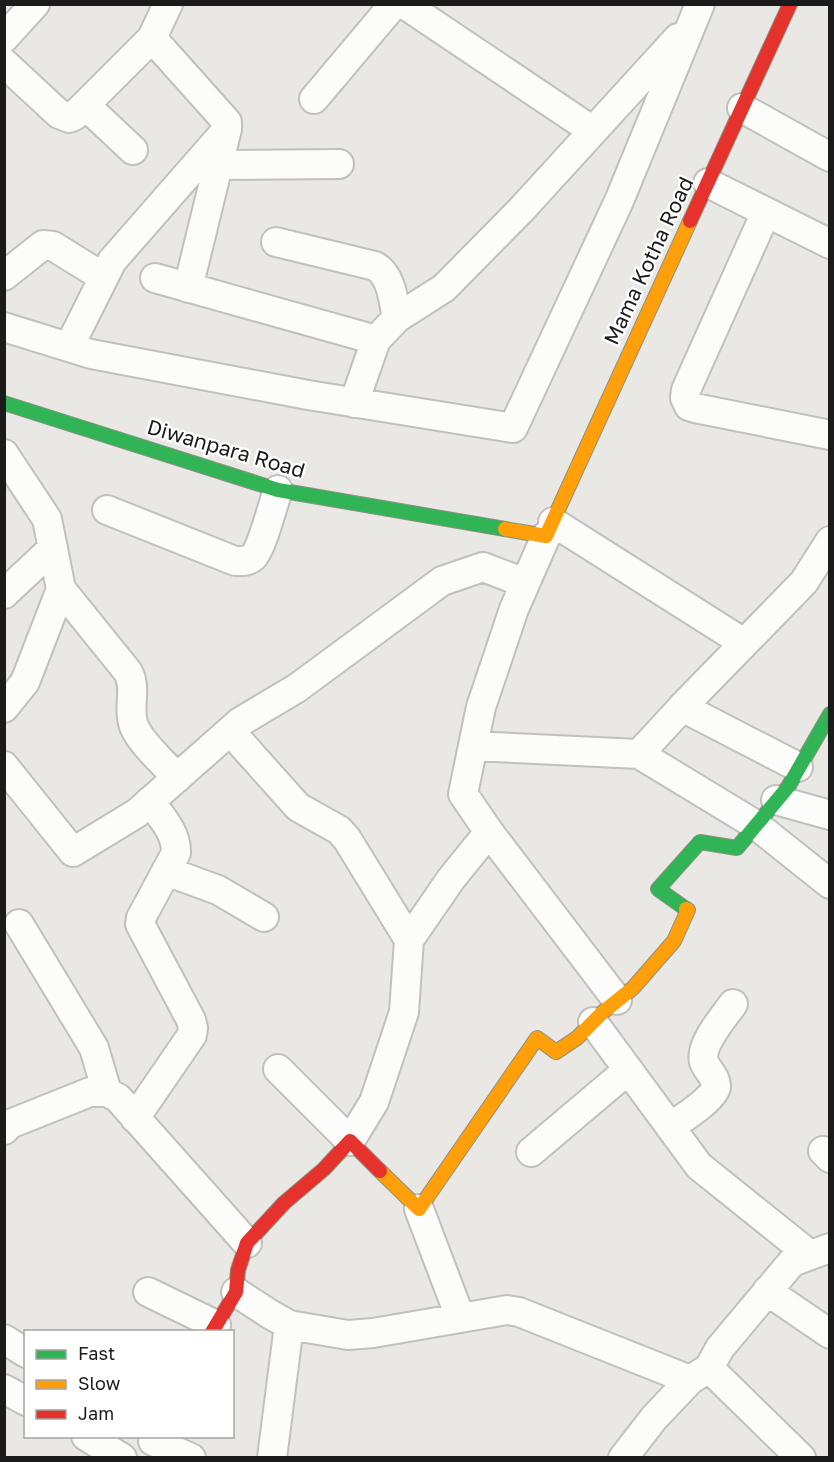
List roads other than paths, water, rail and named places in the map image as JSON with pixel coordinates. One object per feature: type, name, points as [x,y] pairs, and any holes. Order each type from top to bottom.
[{"type":"street","points":[[4,38],[35,4]]},
{"type":"street","points":[[4,63],[64,117],[74,116],[152,38],[168,4]]},
{"type":"street","points":[[314,99],[394,4]]},
{"type":"street","points":[[404,4],[593,131]]},
{"type":"street","name":"Mama Kotha Road","points":[[550,529],[790,4]]},
{"type":"street","points":[[354,402],[376,340],[397,318],[444,288],[521,210],[696,14]]},
{"type":"street","points":[[4,327],[91,354],[354,402],[513,428],[618,201],[696,14]]},
{"type":"street","points":[[152,38],[224,117],[227,129],[188,288]]},
{"type":"street","points":[[85,105],[133,150]]},
{"type":"street","points":[[742,108],[830,157]]},
{"type":"street","points":[[69,347],[103,277],[122,249],[227,129]]},
{"type":"street","points":[[218,165],[339,164]]},
{"type":"street","points":[[708,183],[830,244]]},
{"type":"street","points":[[766,212],[686,390],[685,398],[689,406],[696,408],[830,435]]},
{"type":"street","points":[[276,242],[375,266],[382,270],[387,277],[397,318]]},
{"type":"street","points":[[4,276],[43,245],[53,246],[103,277]]},
{"type":"street","points":[[155,278],[376,340]]},
{"type":"street","name":"Diwanpara Road","points":[[4,403],[278,490],[550,529]]},
{"type":"street","points":[[8,471],[47,519],[61,589],[128,672],[133,686],[133,724],[138,735],[177,778]]},
{"type":"street","points":[[107,510],[235,561],[245,561],[253,556],[258,547],[278,490]]},
{"type":"street","points":[[617,1000],[489,832],[463,794],[481,707],[514,609],[550,529],[744,643]]},
{"type":"street","points":[[639,754],[804,582],[830,541]]},
{"type":"street","points":[[4,594],[53,548]]},
{"type":"street","points":[[4,766],[73,852],[136,813],[240,722],[297,688],[442,581],[483,567],[525,583]]},
{"type":"street","points":[[4,708],[25,682],[61,589]]},
{"type":"street","points":[[682,707],[798,767]]},
{"type":"street","points":[[419,1209],[537,1038],[556,1052],[577,1038],[633,988],[674,941],[688,910],[658,889],[700,842],[737,848],[788,787],[830,714]]},
{"type":"street","points":[[230,731],[298,807],[339,830],[347,839],[409,940]]},
{"type":"street","points":[[473,746],[639,754],[756,825],[830,884]]},
{"type":"street","points":[[776,800],[830,815]]},
{"type":"street","points":[[135,1118],[192,1035],[193,1028],[191,1020],[140,924],[141,918],[176,853],[177,844],[150,801]]},
{"type":"street","points":[[148,1292],[214,1328],[236,1292],[238,1270],[247,1243],[284,1203],[324,1169],[350,1141],[374,1102],[404,1012],[409,940],[451,879],[489,832]]},
{"type":"street","points":[[166,871],[218,890],[264,917]]},
{"type":"street","points":[[20,924],[94,1048],[107,1092]]},
{"type":"street","points":[[670,1128],[713,1095],[716,1086],[703,1060],[704,1048],[733,1004]]},
{"type":"street","points":[[593,1022],[699,1166],[820,1252]]},
{"type":"street","points":[[278,1069],[419,1209],[460,1317]]},
{"type":"street","points":[[531,1152],[628,1070]]},
{"type":"street","points":[[4,1130],[10,1124],[90,1092],[107,1092],[118,1098],[247,1243]]},
{"type":"street","points":[[623,1458],[654,1418],[699,1374],[792,1262],[820,1252]]},
{"type":"street","points":[[767,1291],[830,1334]]},
{"type":"street","points":[[236,1292],[289,1325],[348,1335],[373,1333],[498,1310],[519,1312],[699,1374],[801,1458]]},
{"type":"street","points":[[272,1458],[289,1325]]},
{"type":"street","points":[[4,1339],[24,1352]]},
{"type":"street","points":[[4,1389],[24,1400]]},
{"type":"street","points":[[88,1438],[122,1458]]},
{"type":"street","points":[[151,1445],[191,1458]]}]
